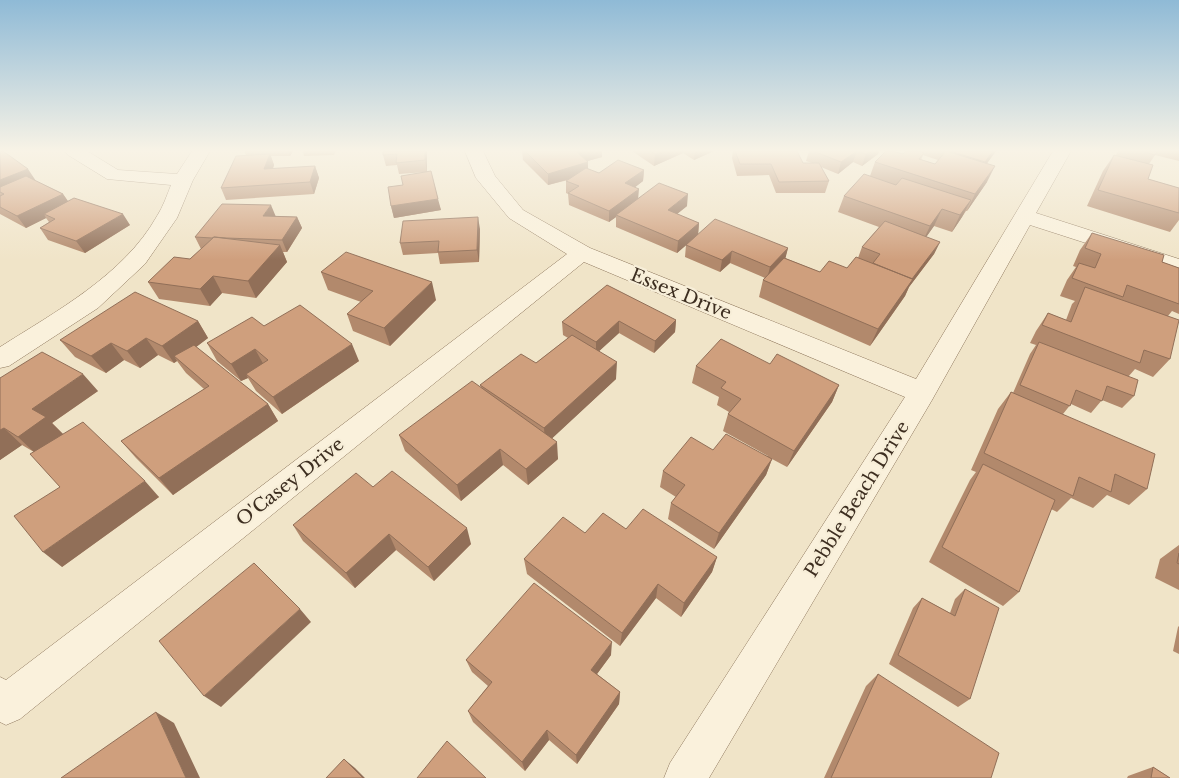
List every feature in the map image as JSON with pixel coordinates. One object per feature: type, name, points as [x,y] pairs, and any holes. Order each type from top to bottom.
[{"type":"street","points":[[0,359],[89,302],[137,260],[167,218],[180,187]]},
{"type":"street","name":"Essex Drive","points":[[494,187],[516,214],[582,253],[922,393]]},
{"type":"street","name":"Pebble Beach Drive","points":[[685,778],[922,393],[1041,187]]},
{"type":"street","points":[[1024,216],[1179,266]]},
{"type":"street","name":"O'Casey Drive","points":[[0,697],[6,705],[582,253]]},
{"type":"building","points":[[0,187],[49,187],[63,194],[17,216],[0,207],[0,196],[4,194],[0,192]]},
{"type":"building","points":[[388,187],[435,187],[438,199],[391,206]]},
{"type":"building","points":[[577,187],[635,187],[639,189],[609,211],[568,193]]},
{"type":"building","points":[[653,187],[670,187],[688,194],[668,210],[699,223],[678,241],[616,215]]},
{"type":"building","points":[[852,187],[931,187],[971,200],[960,215],[942,209],[930,226],[844,196]]},
{"type":"building","points":[[954,187],[980,187],[975,194]]},
{"type":"building","points":[[1099,187],[1177,187],[1179,188],[1179,213],[1098,190]]},
{"type":"building","points":[[74,198],[123,214],[76,241],[40,228],[55,219],[44,214]]},
{"type":"building","points":[[222,204],[271,205],[263,216],[297,217],[282,240],[195,237]]},
{"type":"building","points":[[478,217],[477,250],[438,252],[439,241],[400,243],[403,221]]},
{"type":"building","points":[[715,219],[788,248],[770,267],[732,251],[722,260],[686,245]]},
{"type":"building","points":[[885,221],[940,242],[912,279],[873,263],[880,254],[862,247]]},
{"type":"building","points":[[1092,233],[1164,255],[1162,262],[1179,268],[1179,304],[1127,285],[1123,297],[1072,278],[1079,263],[1095,268],[1101,254],[1085,248]]},
{"type":"building","points":[[214,237],[280,245],[248,281],[213,276],[200,289],[148,282],[174,257],[190,259]]},
{"type":"building","points":[[346,252],[432,282],[384,328],[347,314],[373,291],[321,272]]},
{"type":"building","points":[[856,257],[913,279],[878,329],[763,280],[784,258],[820,272],[829,261],[847,268]]},
{"type":"building","points":[[607,285],[676,320],[655,341],[619,321],[596,342],[562,322]]},
{"type":"building","points":[[1085,287],[1179,320],[1170,359],[1144,350],[1140,363],[1042,325],[1048,313],[1071,322]]},
{"type":"building","points":[[135,292],[198,321],[162,346],[146,338],[127,351],[111,343],[91,356],[60,340]]},
{"type":"building","points":[[300,305],[352,344],[273,397],[246,374],[268,360],[255,349],[231,364],[207,343],[252,317],[264,326]]},
{"type":"building","points":[[572,335],[617,362],[544,428],[480,385],[521,354],[536,363]]},
{"type":"building","points":[[721,339],[770,364],[777,354],[839,385],[794,451],[728,414],[741,399],[721,388],[726,382],[696,366]]},
{"type":"building","points":[[1039,342],[1138,380],[1134,396],[1107,386],[1102,401],[1076,390],[1070,406],[1020,385]]},
{"type":"building","points":[[194,345],[268,404],[159,478],[121,441],[209,386],[174,356]]},
{"type":"building","points":[[42,352],[83,374],[32,409],[46,417],[18,437],[4,428],[0,430],[0,378]]},
{"type":"building","points":[[472,381],[557,442],[526,469],[500,449],[457,485],[399,435]]},
{"type":"building","points":[[1011,392],[1155,454],[1147,489],[1115,474],[1111,492],[1079,477],[1073,496],[984,453]]},
{"type":"building","points":[[83,422],[145,481],[43,552],[14,516],[60,487],[30,454]]},
{"type":"building","points":[[726,434],[772,459],[719,533],[671,503],[685,485],[663,471],[691,437],[713,450]]},
{"type":"building","points":[[983,464],[1055,500],[1019,592],[942,547]]},
{"type":"building","points":[[392,471],[467,528],[428,567],[389,534],[346,573],[293,525],[356,473],[373,487]]},
{"type":"building","points":[[643,509],[717,557],[684,603],[658,584],[622,633],[524,559],[563,517],[585,533],[603,513],[626,529]]},
{"type":"building","points":[[254,563],[300,609],[204,696],[159,641]]},
{"type":"building","points":[[534,583],[612,642],[591,670],[620,692],[576,755],[547,730],[522,762],[468,711],[492,682],[466,660]]},
{"type":"building","points":[[965,589],[999,608],[970,699],[898,655],[922,598],[955,616]]},
{"type":"building","points":[[878,674],[999,753],[991,778],[831,778]]},
{"type":"building","points":[[156,712],[186,778],[61,778]]},
{"type":"building","points":[[447,741],[486,778],[417,778]]},
{"type":"building","points":[[344,759],[363,778],[326,778]]},
{"type":"building","points":[[1153,767],[1170,778],[1151,778]]}]
